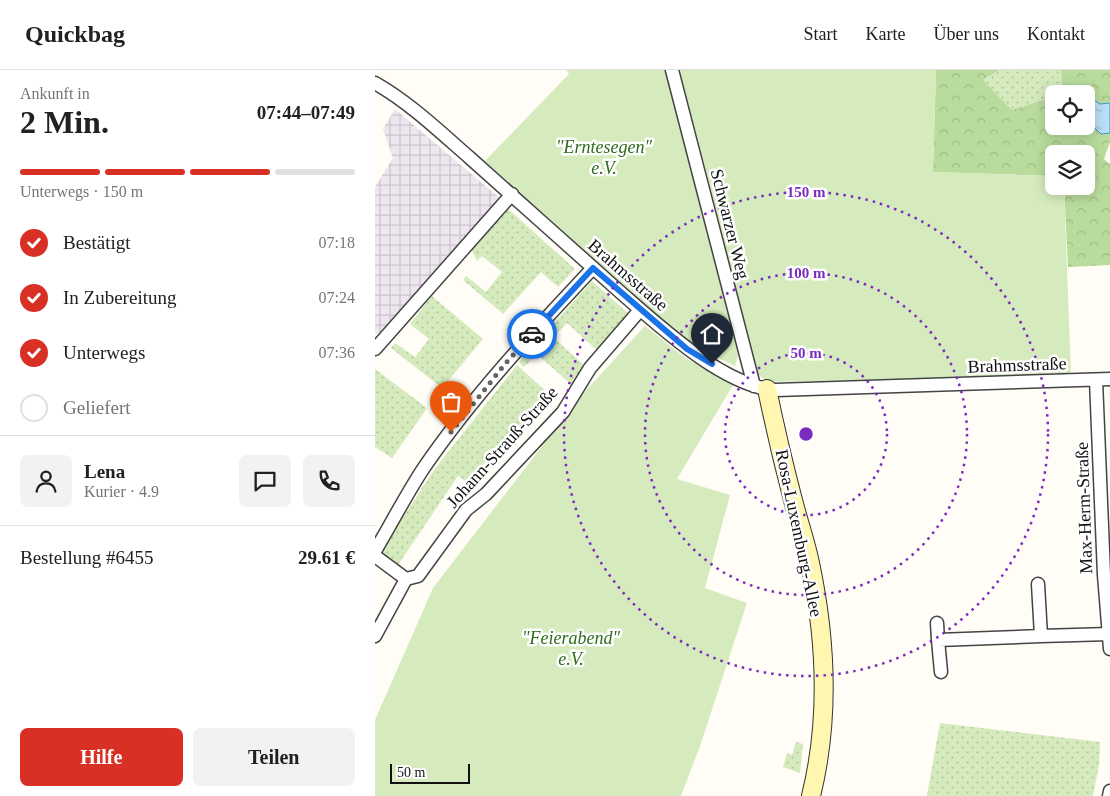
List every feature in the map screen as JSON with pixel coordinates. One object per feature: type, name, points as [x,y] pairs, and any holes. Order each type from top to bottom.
[{"type":"street","name":"Schwarzer Weg","points":[[672,70],[760,388]]},
{"type":"street","name":"Brahmsstraße","points":[[375,82],[412,108],[512,194],[640,310],[695,355],[745,383],[760,388],[1110,379]]},
{"type":"street","points":[[375,349],[385,335],[512,194]]},
{"type":"street","points":[[375,551],[423,469],[451,432],[505,364],[593,268]]},
{"type":"street","name":"Johann-Strauß-Straße","points":[[405,579],[418,576],[466,510],[486,494],[563,412],[595,362],[640,310]]},
{"type":"street","name":"Max-Herm-Straße","points":[[1096,380],[1104,575],[1110,649]]},
{"type":"street","name":"Rosa-Luxemburg-Allee","points":[[760,388],[810,562],[819,624],[823,661],[824,700],[816,773],[811,796]]},
{"type":"street","points":[[375,556],[405,579],[375,636]]},
{"type":"street","points":[[1038,584],[1041,636]]},
{"type":"street","points":[[937,623],[941,672]]},
{"type":"street","points":[[938,640],[1109,634]]},
{"type":"street","points":[[1109,796],[1110,791]]},
{"type":"shaded area","points":[[395,109],[502,200],[381,337],[375,333],[375,187],[393,158],[383,129]]},
{"type":"green space","name":"\"Erntesegen\" e.V.","points":[[566,70],[667,70],[739,352],[735,366],[696,348],[669,327],[485,161],[569,74]]},
{"type":"green space","points":[[679,70],[936,70],[933,172],[1045,176],[1045,195],[1064,195],[1071,376],[768,382],[757,374]]},
{"type":"green space","points":[[936,70],[999,70],[983,80],[1012,110],[1045,99],[1045,135],[1095,135],[1095,128],[1101,134],[1110,133],[1110,142],[1104,159],[1110,164],[1110,265],[1068,267],[1064,195],[1095,195],[1095,145],[1045,145],[1045,176],[933,172]]},
{"type":"green space","points":[[999,70],[1061,70],[1062,85],[1045,85],[1045,99],[1012,110],[983,80]]},
{"type":"green space","points":[[1061,70],[1110,70],[1110,103],[1100,104],[1095,101],[1095,85],[1062,85]]},
{"type":"green space","points":[[506,207],[575,269],[558,287],[541,272],[503,314],[463,280],[466,276],[486,292],[502,272],[482,256],[477,261],[470,247]]},
{"type":"green space","points":[[592,281],[630,315],[598,351],[567,323],[553,337],[586,367],[573,386],[537,354],[524,367],[519,362]]},
{"type":"green space","points":[[432,296],[483,339],[442,388],[391,348],[395,343],[415,357],[429,339],[410,324]]},
{"type":"green space","name":"\"Feierabend\" e.V.","points":[[645,326],[687,359],[733,385],[677,479],[730,495],[705,588],[747,603],[700,746],[681,796],[375,796],[375,720],[433,588],[579,398]]},
{"type":"green space","points":[[517,365],[549,394],[467,482],[458,476],[398,565],[383,556],[381,551],[434,470]]},
{"type":"green space","points":[[375,369],[427,408],[392,458],[375,447]]},
{"type":"green space","points":[[940,723],[1100,742],[1099,765],[1093,796],[927,796]]},
{"type":"green space","points":[[796,742],[803,744],[800,773],[783,767],[787,753],[792,755]]},
{"type":"water","points":[[1095,101],[1100,104],[1110,103],[1110,133],[1101,134],[1095,128]]},
{"type":"way so far","points":[[451,432],[505,364],[532,334]]},
{"type":"route","points":[[532,334],[593,268],[687,349],[712,364]]}]
